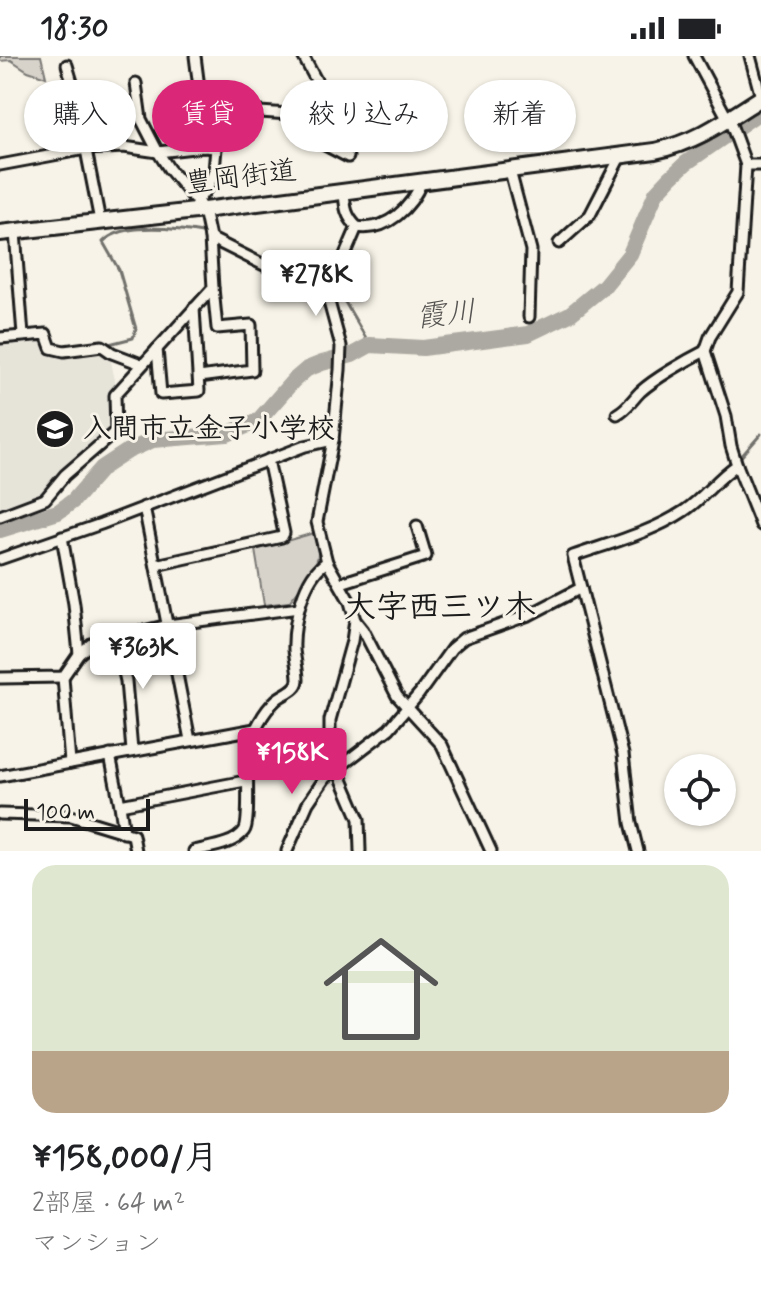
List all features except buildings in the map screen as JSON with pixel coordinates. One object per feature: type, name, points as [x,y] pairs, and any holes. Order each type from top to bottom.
[{"type":"main road","name":"豊岡街道","points":[[7,232],[200,206],[510,171],[682,145],[729,124],[761,98]]},
{"type":"street","points":[[195,56],[198,80]]},
{"type":"street","points":[[303,56],[316,80]]},
{"type":"street","points":[[694,56],[746,165],[738,292],[710,337],[705,351],[726,416],[737,465],[757,502],[761,525]]},
{"type":"street","points":[[750,56],[761,98]]},
{"type":"street","points":[[67,65],[71,80]]},
{"type":"street","points":[[136,83],[141,119],[152,140]]},
{"type":"street","points":[[0,165],[70,152]]},
{"type":"street","points":[[87,152],[100,221]]},
{"type":"street","points":[[158,152],[200,206],[210,238],[217,328],[251,325],[252,370],[199,377]]},
{"type":"street","points":[[200,206],[214,171],[216,152]]},
{"type":"street","points":[[338,152],[348,157]]},
{"type":"street","points":[[559,243],[590,215],[621,155]]},
{"type":"street","points":[[746,165],[761,165]]},
{"type":"street","points":[[510,171],[531,250],[529,317]]},
{"type":"street","points":[[344,192],[346,214],[357,227],[364,229],[384,224],[409,206],[422,181]]},
{"type":"street","points":[[357,227],[331,287],[329,302],[341,346],[340,370],[333,440],[317,522],[327,562],[341,583],[355,620],[397,696],[442,745],[491,851]]},
{"type":"street","points":[[7,232],[23,335]]},
{"type":"street","points":[[210,238],[268,267],[331,287]]},
{"type":"street","points":[[0,516],[45,499],[65,475],[116,431],[115,395],[213,288]]},
{"type":"street","points":[[157,349],[161,394],[199,391],[194,308]]},
{"type":"street","points":[[0,338],[46,334],[51,348],[64,351],[102,346],[141,364]]},
{"type":"street","points":[[617,414],[651,384],[705,351]]},
{"type":"street","points":[[0,559],[305,446],[333,440]]},
{"type":"street","points":[[156,565],[282,537],[284,533],[268,460]]},
{"type":"street","points":[[638,851],[631,823],[623,754],[573,556],[671,519],[689,508],[722,475],[737,465]]},
{"type":"street","points":[[144,507],[190,740]]},
{"type":"street","points":[[341,583],[426,556],[417,526]]},
{"type":"street","points":[[62,537],[79,654]]},
{"type":"street","points":[[194,851],[233,840],[242,834],[247,825],[245,781],[249,747],[255,729],[276,699],[295,688],[298,682],[294,646],[299,608],[310,578],[327,562]]},
{"type":"street","points":[[287,851],[308,803],[325,778],[389,729],[452,648],[464,638],[529,615],[581,588]]},
{"type":"street","points":[[70,763],[63,677],[79,654],[91,644],[168,625],[299,608]]},
{"type":"street","points":[[355,620],[330,720],[330,742],[337,768],[359,819],[360,851]]},
{"type":"street","points":[[116,637],[126,681],[132,751]]},
{"type":"street","points":[[0,678],[63,677]]},
{"type":"street","points":[[0,776],[255,729]]},
{"type":"street","points":[[110,755],[124,833]]},
{"type":"street","points":[[120,805],[245,781]]},
{"type":"street","points":[[0,814],[71,816],[133,835],[136,851]]},
{"type":"shaded area","points":[[0,56],[41,56],[46,77],[28,71],[11,60],[0,61]]},
{"type":"shaded area","name":"入間市立金子小学校","points":[[44,338],[47,351],[55,355],[103,350],[110,357],[116,386],[113,423],[108,435],[43,496],[0,513],[0,344]]},
{"type":"shaded area","points":[[314,533],[318,553],[308,578],[289,602],[264,605],[255,550]]},
{"type":"waterway","name":"霞川","points":[[0,530],[58,512],[73,501],[102,468],[153,440],[227,434],[258,421],[293,381],[307,369],[322,363],[352,355],[370,345],[423,348],[528,334],[570,314],[604,286],[630,254],[656,193],[671,177],[686,163],[761,111]]},
{"type":"waterway","points":[[109,344],[133,338],[136,329],[119,270],[103,242],[112,235],[138,229],[208,234]]},
{"type":"waterway","points":[[314,279],[338,290],[370,345]]},
{"type":"waterway","points":[[739,459],[761,434]]},
{"type":"waterway","points":[[522,613],[557,595]]},
{"type":"waterway","points":[[413,695],[450,641],[468,630],[515,615]]},
{"type":"waterway","points":[[338,761],[371,737]]},
{"type":"waterway","points":[[305,800],[319,780]]},
{"type":"waterway","points":[[283,851],[294,825]]},
{"type":"place","name":"入間市立金子小学校","points":[[55,429]]},
{"type":"district","name":"大字西三ツ木","points":[[440,608]]}]
